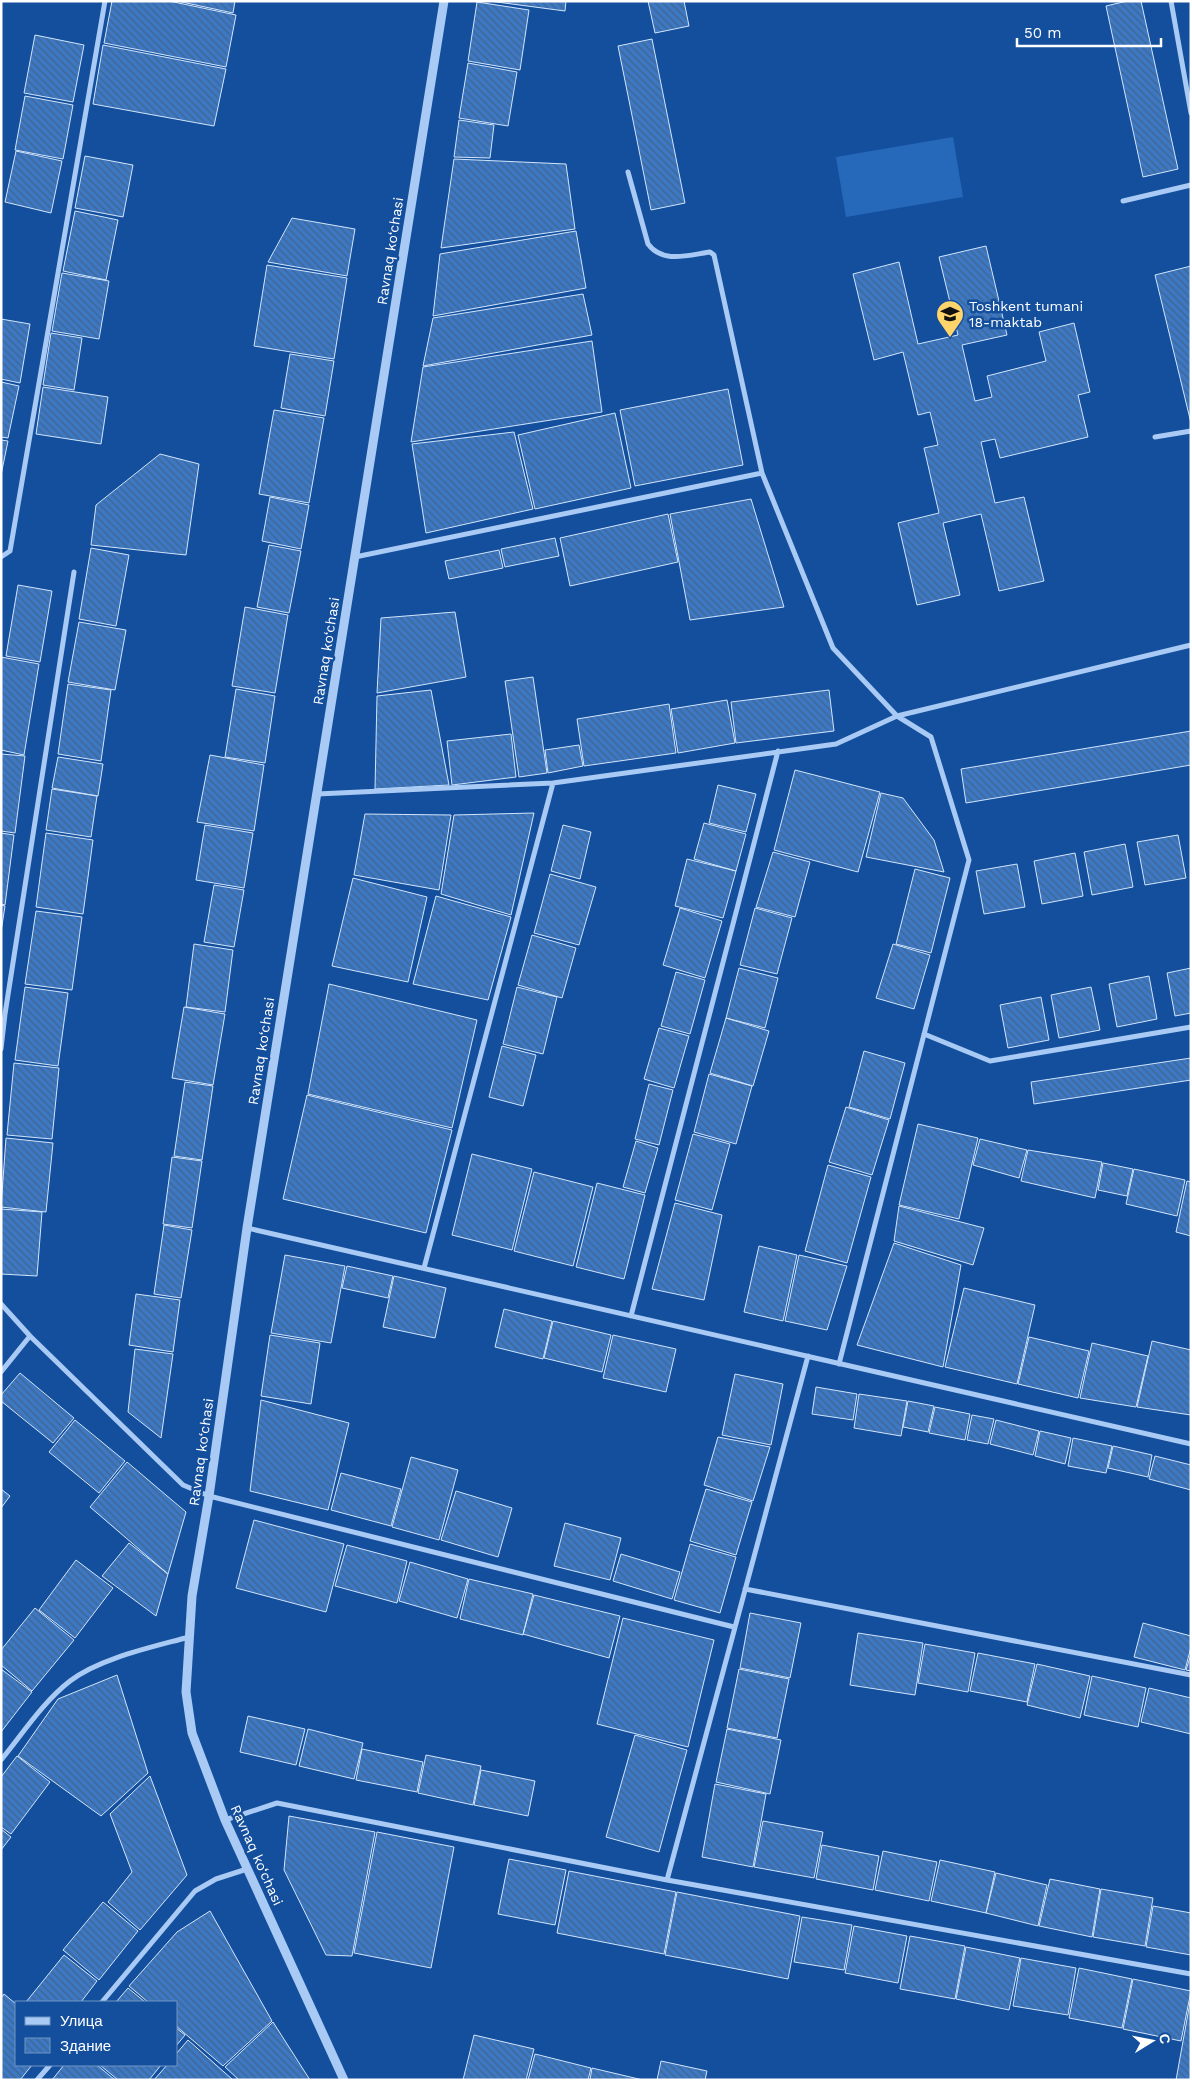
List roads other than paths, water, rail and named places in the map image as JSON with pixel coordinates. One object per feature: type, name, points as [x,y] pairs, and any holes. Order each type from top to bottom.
[{"type":"street","points":[[1,557],[10,551],[105,1]]},
{"type":"street","name":"Ravnaq ko‘chasi","points":[[344,2080],[225,1820],[192,1733],[186,1692],[192,1596],[209,1496],[247,1228],[444,1]]},
{"type":"street","points":[[1171,1],[1191,113]]},
{"type":"street","points":[[628,172],[648,244],[653,251],[668,258],[710,252],[714,255],[762,473],[833,648],[897,716],[931,737],[970,860],[839,1364]]},
{"type":"street","points":[[1122,201],[1191,185]]},
{"type":"street","points":[[1156,437],[1191,431]]},
{"type":"street","points":[[355,557],[762,473]]},
{"type":"street","points":[[1,1049],[74,572]]},
{"type":"street","points":[[317,794],[553,784],[836,744],[897,716],[1191,645]]},
{"type":"street","points":[[631,1316],[778,751]]},
{"type":"street","points":[[424,1268],[553,784]]},
{"type":"street","points":[[924,1034],[990,1061],[1191,1026]]},
{"type":"street","points":[[247,1228],[1191,1444]]},
{"type":"street","points":[[1,1304],[30,1336],[183,1485],[209,1496],[734,1627]]},
{"type":"street","points":[[1,1372],[30,1336]]},
{"type":"street","points":[[667,1880],[808,1356]]},
{"type":"street","points":[[745,1589],[1191,1675]]},
{"type":"street","points":[[1,1760],[51,1699],[72,1680],[108,1661],[189,1637]]},
{"type":"street","points":[[225,1820],[277,1803],[667,1880],[1191,1974]]},
{"type":"street","points":[[103,2001],[195,1891],[216,1879],[247,1869]]},
{"type":"street","points":[[37,2080],[49,2066]]},
{"type":"place","name":"Toshkent tumani 18-maktab","points":[[950,338]]}]
